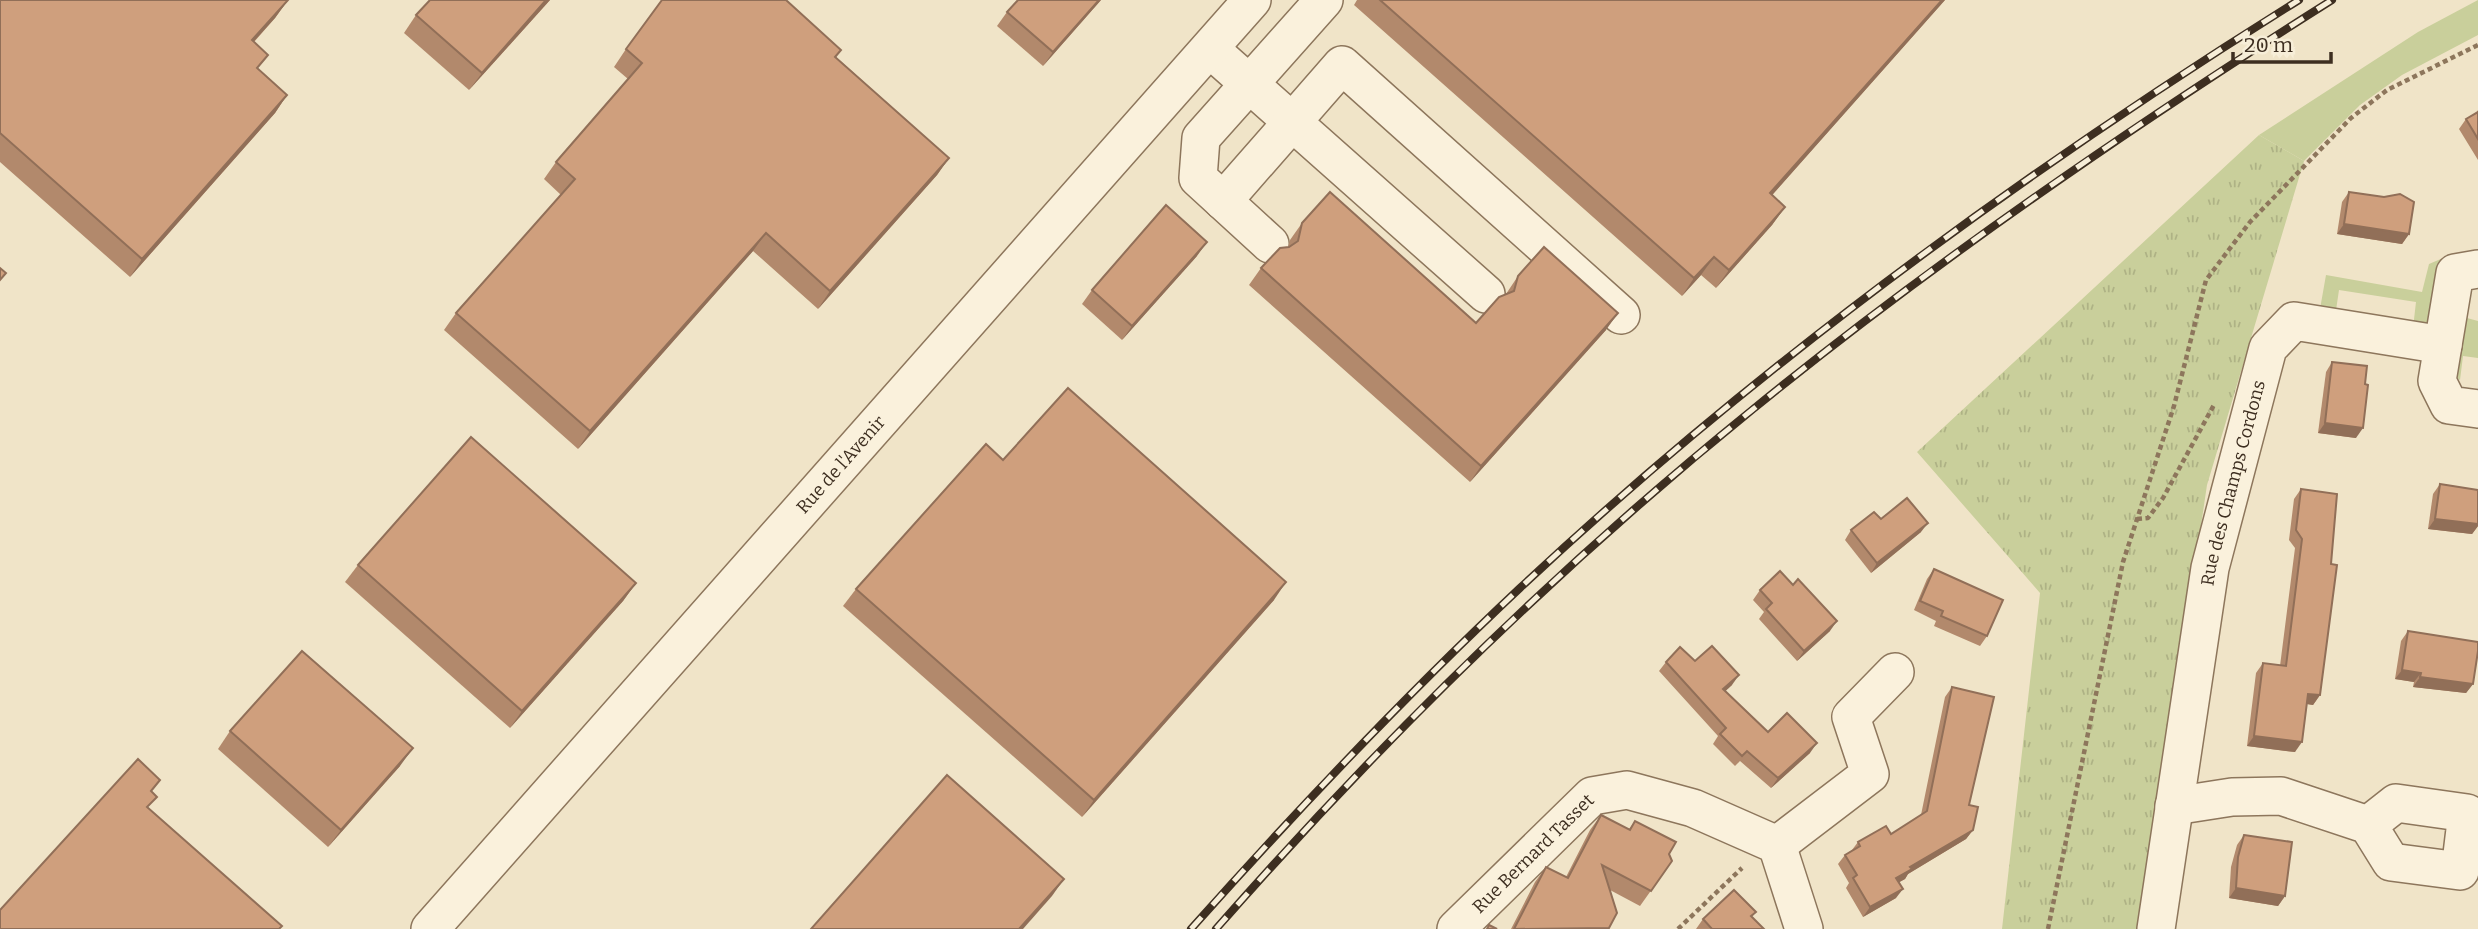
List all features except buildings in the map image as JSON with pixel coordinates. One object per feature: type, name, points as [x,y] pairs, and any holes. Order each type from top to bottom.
[{"type":"street","name":"Rue de l'Avenir","points":[[430,929],[1252,0]]},
{"type":"street","points":[[1270,244],[1198,177],[1201,138],[1324,0]]},
{"type":"street","points":[[1209,49],[1486,294]]},
{"type":"street","points":[[1223,201],[1342,65],[1621,315]]},
{"type":"street","points":[[2478,269],[2455,274],[2437,381],[2449,405],[2478,408]]},
{"type":"street","name":"Rue des Champs Cordons","points":[[2156,929],[2210,568],[2268,348],[2294,321],[2443,345]]},
{"type":"street","points":[[1804,929],[1777,845],[1870,774],[1851,717],[1895,672]]},
{"type":"street","name":"Rue Bernard Tasset","points":[[1456,929],[1592,796],[1626,790],[1693,808],[1756,833],[1777,845]]},
{"type":"street","points":[[2174,806],[2232,797],[2281,796],[2368,825]]},
{"type":"path","points":[[2048,929],[2103,649],[2123,562],[2174,405],[2206,279],[2250,222],[2351,118],[2387,90],[2478,45]]},
{"type":"path","points":[[2137,519],[2148,518],[2163,498],[2218,397]]},
{"type":"path","points":[[1678,929],[1759,852],[1777,845]]},
{"type":"green space","points":[[2478,0],[2478,35],[2402,75],[2360,105],[2304,161],[2259,135],[2418,32]]},
{"type":"green space","points":[[2259,135],[2304,161],[2207,485],[2141,929],[2002,929],[2040,593],[1917,452]]},
{"type":"green space","points":[[2443,258],[2432,321],[2413,328],[2416,302],[2339,290],[2335,317],[2320,309],[2326,275],[2422,292],[2429,264]]},
{"type":"green space","points":[[2471,294],[2467,318],[2478,321],[2478,358],[2463,356],[2460,380],[2453,374],[2466,296]]},
{"type":"railway","points":[[1191,929],[1311,798],[1435,670],[1610,506],[1703,427],[1895,275],[1994,203],[2094,133],[2299,0]]},
{"type":"railway","points":[[1216,929],[1342,791],[1473,658],[1609,531],[1752,410],[1892,300],[2036,196],[2183,96],[2332,0]]}]
